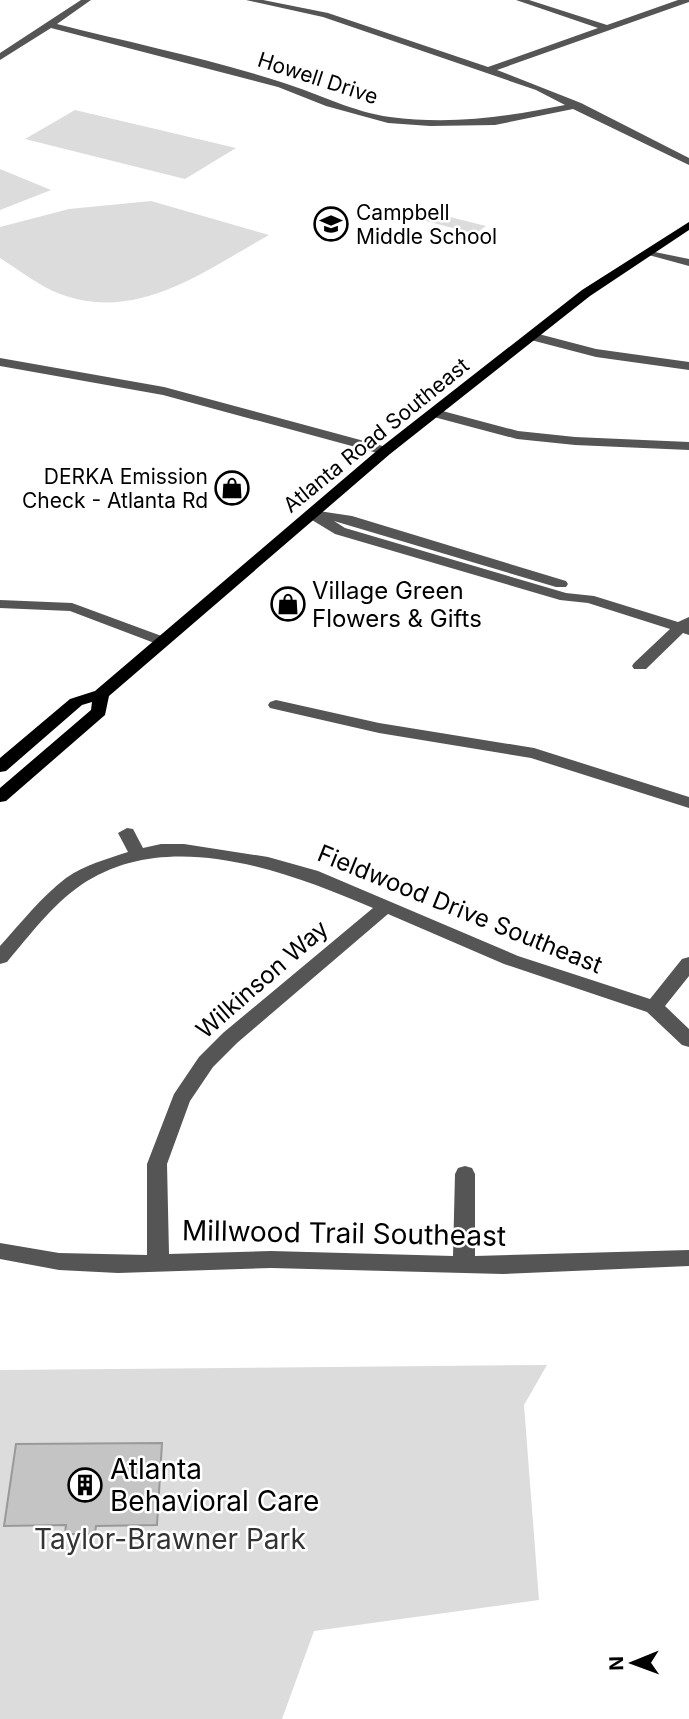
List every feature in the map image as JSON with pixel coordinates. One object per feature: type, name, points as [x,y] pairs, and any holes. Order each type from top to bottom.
[{"type":"main road","name":"Atlanta Road Southeast","points":[[0,766],[75,702],[101,694],[385,451],[531,336],[586,293],[689,225]]},
{"type":"main road","name":"Atlanta Road Southeast","points":[[0,797],[99,712],[101,694]]},
{"type":"street","points":[[0,57],[87,0]]},
{"type":"street","points":[[250,0],[325,15],[489,70],[577,105],[689,162]]},
{"type":"street","points":[[520,0],[607,28]]},
{"type":"street","points":[[489,70],[687,0]]},
{"type":"street","name":"Howell Drive","points":[[51,25],[287,86],[330,104],[388,120],[485,123],[577,105]]},
{"type":"street","points":[[652,250],[689,256]]},
{"type":"street","points":[[652,250],[689,262]]},
{"type":"street","points":[[531,336],[596,353],[689,366]]},
{"type":"street","points":[[0,362],[164,391],[385,451]]},
{"type":"street","points":[[435,413],[517,435],[575,441],[689,446]]},
{"type":"street","points":[[312,514],[346,519],[480,558],[576,588],[589,599],[686,626]]},
{"type":"street","points":[[0,604],[72,607],[162,641]]},
{"type":"street","points":[[640,666],[686,626]]},
{"type":"street","points":[[276,705],[379,728],[534,753],[689,803]]},
{"type":"street","points":[[0,958],[37,916],[73,883],[94,870],[138,855],[127,833]]},
{"type":"street","name":"Fieldwood Drive Southeast","points":[[138,855],[161,850],[184,850],[312,875],[511,960],[654,1007],[689,1041]]},
{"type":"street","name":"Wilkinson Way","points":[[158,1261],[158,1164],[181,1099],[206,1062],[230,1038],[384,908]]},
{"type":"street","points":[[654,1007],[689,962]]},
{"type":"street","points":[[464,1264],[465,1174]]},
{"type":"street","name":"Millwood Trail Southeast","points":[[0,1251],[67,1262],[116,1265],[158,1261],[274,1259],[464,1264],[689,1258]]},
{"type":"green space","points":[[75,110],[236,148],[185,179],[25,139]]},
{"type":"green space","points":[[0,169],[51,190],[0,210]]},
{"type":"green space","points":[[151,201],[269,235],[169,289],[143,298],[116,302],[89,301],[52,291],[0,258],[0,227],[69,209]]},
{"type":"green space","points":[[422,210],[486,226],[475,234],[411,217]]},
{"type":"green space","name":"Taylor-Brawner Park","points":[[547,1365],[524,1405],[539,1600],[314,1631],[282,1719],[0,1719],[0,1370]]},
{"type":"building","name":"Atlanta Behavioral Care","points":[[162,1443],[157,1525],[96,1526],[95,1534],[65,1534],[66,1525],[4,1526],[16,1444]]},
{"type":"place","name":"Campbell Middle School","points":[[331,224]]},
{"type":"place","name":"DERKA Emission Check - Atlanta Rd","points":[[232,488]]},
{"type":"place","name":"Village Green Flowers & Gifts","points":[[288,604]]},
{"type":"place","name":"Atlanta Behavioral Care","points":[[85,1485]]}]
